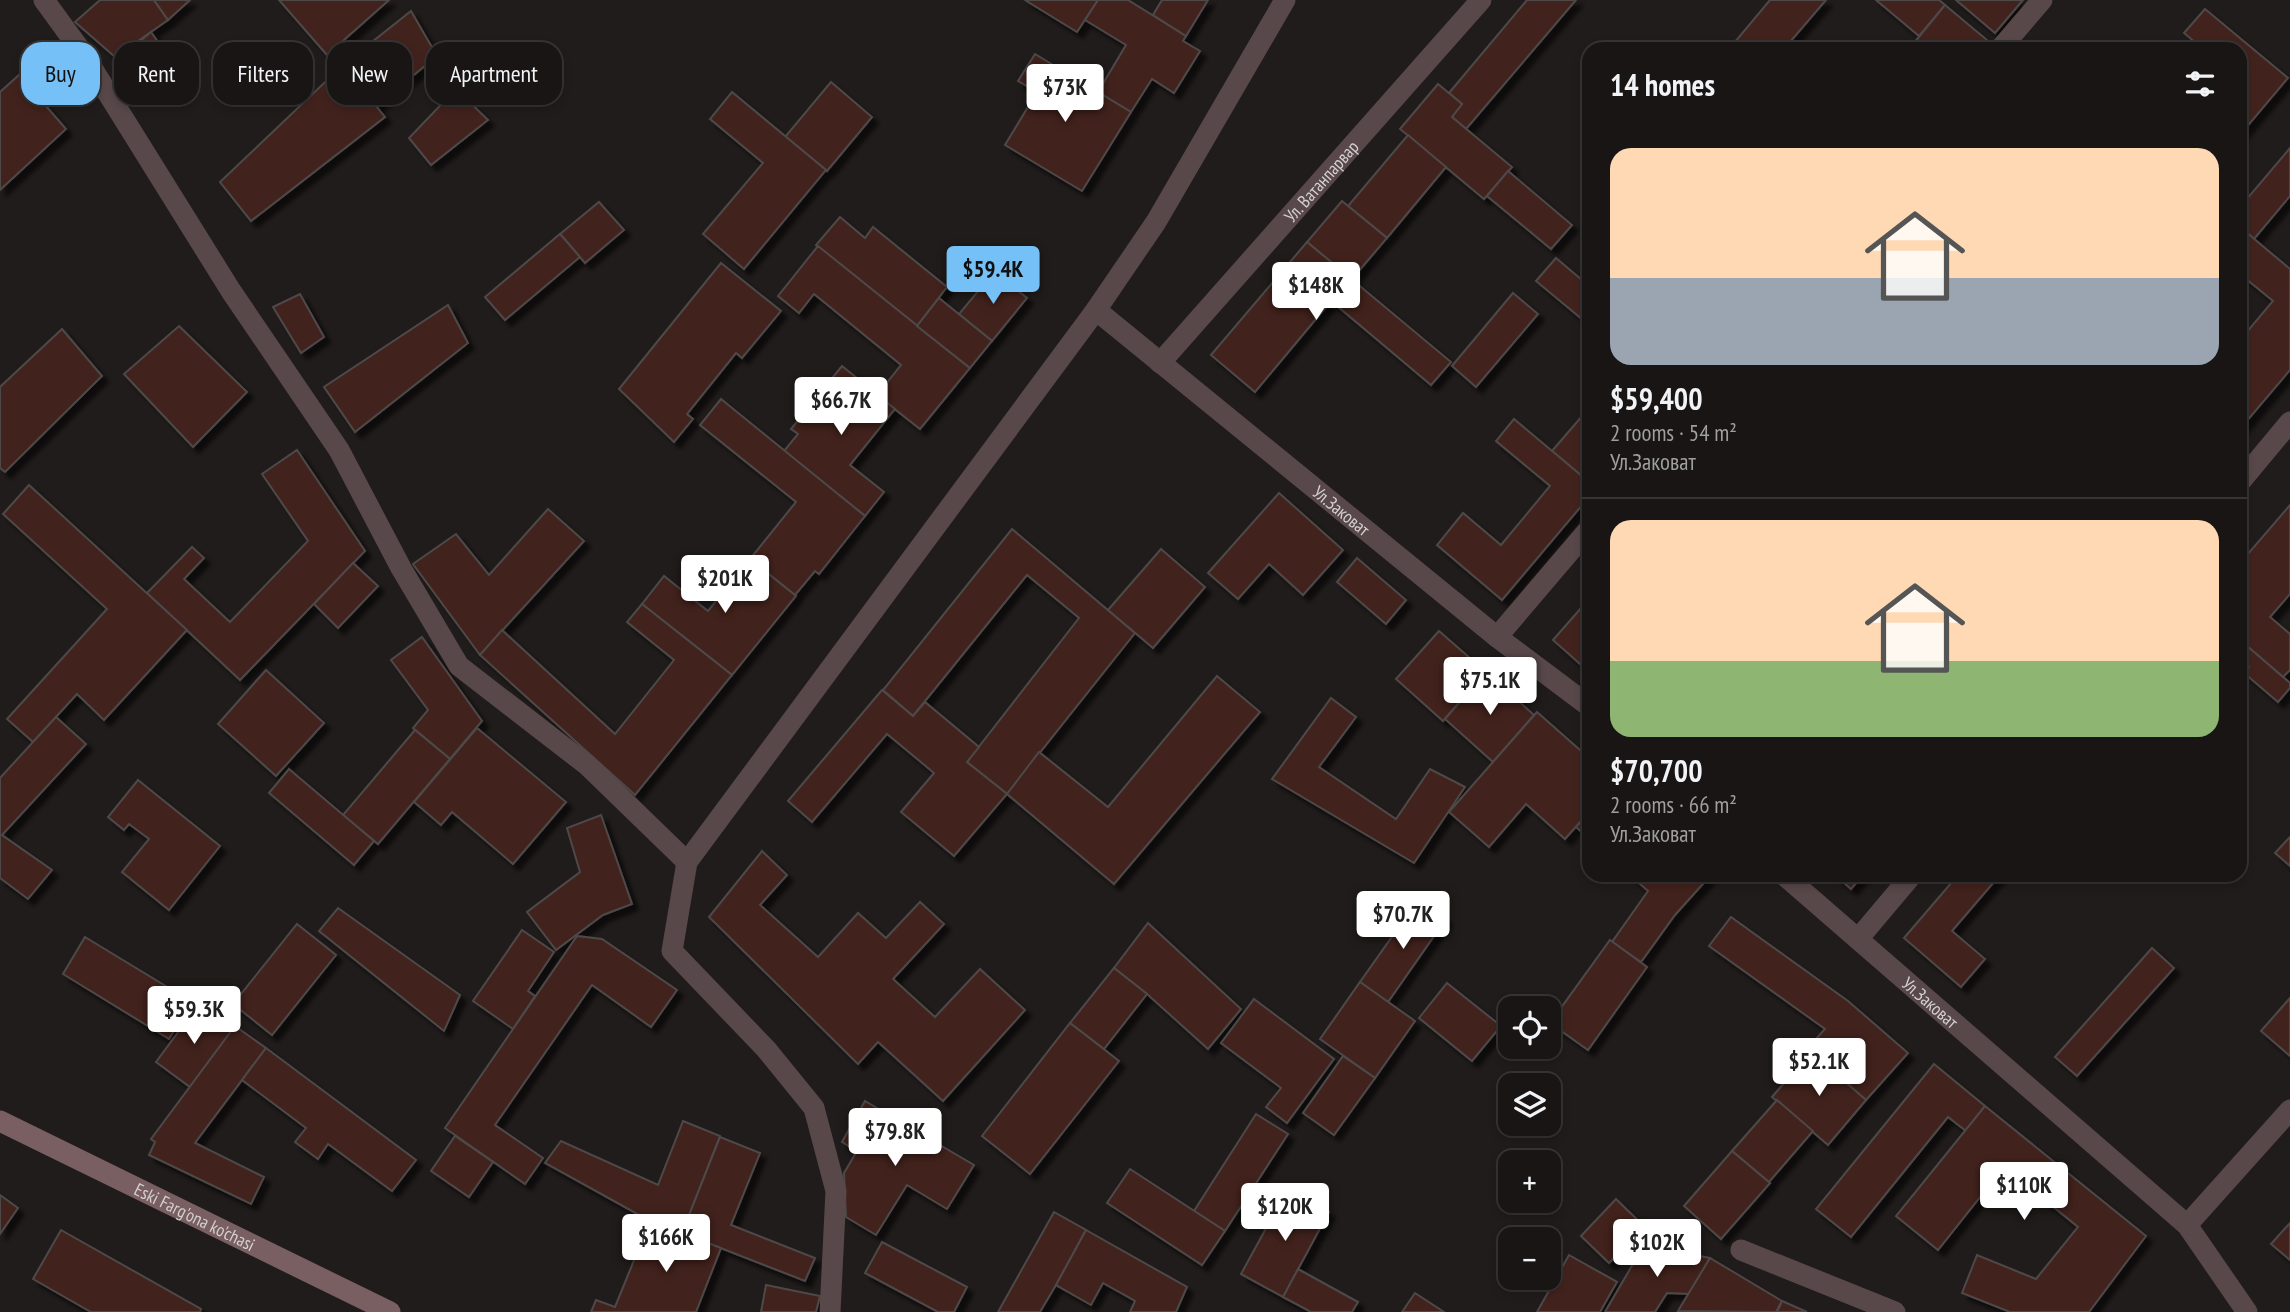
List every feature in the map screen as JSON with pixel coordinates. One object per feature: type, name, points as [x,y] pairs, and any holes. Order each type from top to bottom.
[{"type":"main road","name":"Eski Farg'ona ko'chasi","points":[[0,1121],[390,1312]]},
{"type":"street","points":[[44,0],[84,55],[231,291],[338,450],[401,569],[459,666],[587,765],[687,862]]},
{"type":"street","points":[[830,1312],[836,1191],[814,1108],[766,1049],[671,951],[687,862],[1096,310],[1156,222],[1285,0]]},
{"type":"street","name":"Ул. Ватанпарвар","points":[[1160,362],[1481,0]]},
{"type":"street","points":[[2006,42],[2042,0]]},
{"type":"street","name":"Ул.Заковат","points":[[1096,310],[1497,637],[1582,701]]},
{"type":"street","points":[[2247,474],[2290,422]]},
{"type":"street","points":[[1497,637],[1582,537]]},
{"type":"street","name":"Ул.Заковат","points":[[1792,882],[2187,1225],[2247,1312]]},
{"type":"street","points":[[1858,939],[1906,882]]},
{"type":"street","points":[[2187,1225],[2290,1110]]},
{"type":"street","points":[[1741,1250],[1895,1312]]},
{"type":"building","points":[[100,0],[154,0],[168,20],[136,42],[114,42],[114,56],[75,22]]},
{"type":"building","points":[[154,0],[190,0],[168,20]]},
{"type":"building","points":[[279,0],[389,0],[342,42],[327,42],[327,55]]},
{"type":"building","points":[[1025,0],[1098,0],[1077,32]]},
{"type":"building","points":[[1098,0],[1128,0],[1186,36],[1183,41],[1200,51],[1174,93],[1152,79],[1131,112],[1098,92],[1126,45],[1085,20]]},
{"type":"building","points":[[1162,0],[1208,0],[1186,36],[1153,15]]},
{"type":"building","points":[[1527,0],[1576,0],[1466,129],[1452,117],[1462,104],[1449,93]]},
{"type":"building","points":[[1770,0],[1826,0],[1790,42],[1735,42]]},
{"type":"building","points":[[1876,0],[1939,0],[1945,5],[1919,36]]},
{"type":"building","points":[[1956,0],[2023,0],[1995,33]]},
{"type":"building","points":[[1945,5],[1987,40],[1985,42],[1915,42]]},
{"type":"building","points":[[2205,9],[2245,42],[2195,42],[2184,33]]},
{"type":"building","points":[[411,11],[429,42],[426,42],[426,65],[412,76],[412,42],[372,42]]},
{"type":"building","points":[[151,32],[158,42],[139,42]]},
{"type":"building","points":[[2247,44],[2288,78],[2247,127]]},
{"type":"building","points":[[1035,54],[1131,112],[1082,191],[1005,145],[1037,92],[1018,81]]},
{"type":"building","points":[[19,75],[21,105],[45,105],[66,129],[0,190],[0,92]]},
{"type":"building","points":[[327,80],[327,105],[375,105],[385,117],[251,221],[220,182],[301,105],[313,105],[313,94]]},
{"type":"building","points":[[831,82],[872,117],[827,171],[785,137]]},
{"type":"building","points":[[1438,84],[1462,104],[1452,117],[1512,167],[1484,199],[1400,129]]},
{"type":"building","points":[[732,92],[826,170],[744,269],[703,234],[763,163],[710,119]]},
{"type":"building","points":[[441,105],[473,105],[488,120],[431,165],[409,138]]},
{"type":"building","points":[[1408,135],[1446,167],[1387,238],[1348,206]]},
{"type":"building","points":[[2290,148],[2290,196],[2254,239],[2247,233],[2247,199]]},
{"type":"building","points":[[1508,171],[1572,225],[1551,249],[1487,196]]},
{"type":"building","points":[[1342,201],[1387,238],[1352,279],[1307,242]]},
{"type":"building","points":[[599,202],[624,230],[585,263],[560,234]]},
{"type":"building","points":[[840,217],[865,238],[873,227],[947,287],[917,326],[816,245]]},
{"type":"building","points":[[2247,233],[2290,269],[2290,370],[2247,421],[2247,332],[2273,301],[2247,280]]},
{"type":"building","points":[[560,234],[580,257],[505,320],[485,297]]},
{"type":"building","points":[[1307,242],[1451,362],[1431,385],[1331,301],[1255,392],[1211,355]]},
{"type":"building","points":[[818,246],[970,368],[920,429],[877,395],[901,365],[814,294],[799,313],[778,296]]},
{"type":"building","points":[[1556,258],[1582,280],[1582,319],[1536,281]]},
{"type":"building","points":[[721,263],[781,311],[742,358],[736,353],[687,414],[693,419],[674,442],[619,389]]},
{"type":"building","points":[[994,272],[1027,298],[992,341],[959,314]]},
{"type":"building","points":[[1513,293],[1538,314],[1476,387],[1452,366]]},
{"type":"building","points":[[300,294],[324,337],[301,353],[273,307]]},
{"type":"building","points":[[939,298],[992,341],[970,368],[917,326]]},
{"type":"building","points":[[448,305],[468,343],[355,432],[324,387]]},
{"type":"building","points":[[179,326],[247,392],[193,447],[124,374]]},
{"type":"building","points":[[62,329],[102,376],[5,472],[0,468],[0,387]]},
{"type":"building","points":[[842,366],[895,409],[850,465],[884,492],[865,516],[784,451],[798,434],[791,429]]},
{"type":"building","points":[[721,399],[865,516],[819,574],[815,571],[795,595],[750,559],[796,502],[700,425]]},
{"type":"building","points":[[1582,416],[1582,476],[1552,451]]},
{"type":"building","points":[[1514,419],[1582,476],[1582,505],[1502,600],[1437,545],[1463,513],[1501,545],[1550,486],[1496,441]]},
{"type":"building","points":[[297,450],[365,551],[240,680],[147,593],[192,547],[204,558],[184,579],[230,622],[308,541],[262,474]]},
{"type":"building","points":[[29,485],[187,630],[104,720],[77,694],[33,742],[7,719],[107,609],[3,514]]},
{"type":"building","points":[[1279,493],[1343,550],[1303,595],[1269,564],[1238,599],[1208,573]]},
{"type":"building","points":[[2290,505],[2290,594],[2270,617],[2290,634],[2290,670],[2283,677],[2247,646],[2247,555]]},
{"type":"building","points":[[548,509],[584,541],[480,655],[413,564],[456,534],[489,575]]},
{"type":"building","points":[[1012,529],[1135,633],[1007,794],[967,762],[1079,618],[1027,575],[913,716],[883,690]]},
{"type":"building","points":[[1161,549],[1205,587],[1153,648],[1108,610]]},
{"type":"building","points":[[1357,558],[1406,600],[1386,624],[1337,582]]},
{"type":"building","points":[[750,559],[796,596],[732,675],[642,604],[664,576],[708,611]]},
{"type":"building","points":[[353,563],[378,586],[338,628],[314,604]]},
{"type":"building","points":[[642,604],[732,675],[635,795],[480,655],[502,630],[615,734],[674,660],[627,622]]},
{"type":"building","points":[[1582,607],[1582,666],[1553,640]]},
{"type":"building","points":[[1439,631],[1486,672],[1443,721],[1396,679]]},
{"type":"building","points":[[422,637],[482,721],[450,759],[413,728],[428,710],[391,660]]},
{"type":"building","points":[[2247,646],[2290,683],[2290,688],[2278,702],[2247,676]]},
{"type":"building","points":[[266,670],[324,723],[276,776],[218,724]]},
{"type":"building","points":[[1486,672],[1534,715],[1493,762],[1445,719]]},
{"type":"building","points":[[1217,676],[1260,712],[1114,884],[1007,794],[1039,752],[1108,807]]},
{"type":"building","points":[[882,690],[913,716],[925,702],[979,747],[967,762],[1007,794],[954,856],[901,812],[934,773],[887,734],[812,822],[788,801]]},
{"type":"building","points":[[1331,698],[1356,717],[1319,767],[1396,819],[1430,769],[1465,787],[1414,863],[1272,779]]},
{"type":"building","points":[[1537,712],[1582,752],[1582,820],[1565,839],[1526,804],[1489,847],[1449,812]]},
{"type":"building","points":[[56,717],[86,744],[2,835],[52,870],[28,899],[0,878],[0,778]]},
{"type":"building","points":[[477,728],[566,802],[513,864],[452,812],[441,825],[414,802]]},
{"type":"building","points":[[415,730],[450,759],[378,844],[343,815]]},
{"type":"building","points":[[289,769],[374,841],[354,865],[269,793]]},
{"type":"building","points":[[138,780],[220,846],[169,910],[122,872],[149,839],[129,824],[124,830],[108,817]]},
{"type":"building","points":[[601,815],[632,904],[603,915],[556,950],[527,912],[580,872],[567,828]]},
{"type":"building","points":[[1582,820],[1582,833],[1576,827]]},
{"type":"building","points":[[2290,837],[2290,866],[2275,853]]},
{"type":"building","points":[[762,851],[787,875],[760,905],[818,957],[858,913],[886,938],[920,902],[944,924],[893,979],[935,1017],[980,969],[1025,1010],[943,1101],[878,1042],[858,1064],[709,917]]},
{"type":"building","points":[[1638,882],[1705,882],[1675,915],[1641,962],[1612,942],[1648,891]]},
{"type":"building","points":[[1843,882],[1857,882],[1851,889]]},
{"type":"building","points":[[1952,882],[1994,882],[1952,931],[1985,959],[1961,987],[1904,938]]},
{"type":"building","points":[[1418,900],[1446,919],[1388,1002],[1360,982]]},
{"type":"building","points":[[338,908],[460,995],[444,1031],[319,931]]},
{"type":"building","points":[[1731,917],[1848,1001],[1908,1053],[1866,1100],[1807,1049],[1825,1029],[1709,946]]},
{"type":"building","points":[[1148,923],[1241,1009],[1208,1049],[1114,968]]},
{"type":"building","points":[[297,924],[336,955],[272,1035],[233,1004]]},
{"type":"building","points":[[522,930],[554,952],[528,991],[535,996],[513,1029],[473,1001]]},
{"type":"building","points":[[577,936],[602,939],[677,990],[651,1027],[592,985],[495,1125],[543,1158],[525,1184],[445,1128]]},
{"type":"building","points":[[85,937],[192,1002],[169,1039],[63,974]]},
{"type":"building","points":[[1610,940],[1647,967],[1588,1050],[1561,1031],[1561,1008]]},
{"type":"building","points":[[2152,948],[2174,968],[2077,1076],[2055,1057]]},
{"type":"building","points":[[1114,968],[1147,994],[1104,1049],[1070,1023]]},
{"type":"building","points":[[1360,982],[1415,1021],[1375,1078],[1320,1039]]},
{"type":"building","points":[[1447,983],[1498,1024],[1498,1030],[1472,1061],[1419,1018]]},
{"type":"building","points":[[2290,998],[2290,1056],[2261,1031]]},
{"type":"building","points":[[1254,999],[1334,1059],[1287,1123],[1266,1107],[1281,1088],[1221,1043]]},
{"type":"building","points":[[199,1004],[233,1029],[190,1087],[156,1062]]},
{"type":"building","points":[[1070,1023],[1119,1061],[1030,1174],[982,1136]]},
{"type":"building","points":[[235,1026],[266,1048],[195,1143],[264,1177],[251,1204],[149,1155],[155,1142],[151,1139]]},
{"type":"building","points":[[266,1048],[416,1160],[392,1191],[328,1144],[318,1159],[295,1142],[306,1128],[242,1080]]},
{"type":"building","points":[[1811,1052],[1866,1100],[1828,1145],[1772,1097]]},
{"type":"building","points":[[1343,1056],[1375,1078],[1334,1135],[1303,1113]]},
{"type":"building","points":[[1934,1064],[1985,1106],[1966,1131],[1948,1117],[1851,1237],[1816,1209]]},
{"type":"building","points":[[1777,1100],[1813,1131],[1769,1182],[1732,1151]]},
{"type":"building","points":[[865,1101],[974,1165],[947,1209],[907,1185],[876,1235],[846,1217],[844,1173],[857,1151],[842,1142]]},
{"type":"building","points":[[1985,1106],[2146,1236],[2089,1312],[2010,1312],[1962,1293],[1977,1255],[2036,1279],[2078,1227],[2004,1167],[1938,1250],[1896,1216]]},
{"type":"building","points":[[1256,1114],[1288,1134],[1225,1231],[1194,1211]]},
{"type":"building","points":[[683,1121],[720,1136],[682,1233],[650,1221],[545,1163],[561,1141],[658,1185]]},
{"type":"building","points":[[455,1136],[493,1162],[469,1197],[431,1171]]},
{"type":"building","points":[[720,1137],[760,1153],[731,1225],[815,1258],[805,1281],[682,1233]]},
{"type":"building","points":[[1732,1151],[1770,1183],[1721,1239],[1684,1206]]},
{"type":"building","points":[[1130,1169],[1225,1231],[1202,1265],[1107,1203]]},
{"type":"building","points":[[1287,1190],[1329,1212],[1283,1297],[1241,1274]]},
{"type":"building","points":[[0,1195],[18,1208],[0,1234]]},
{"type":"building","points":[[1616,1199],[1649,1231],[1634,1245],[1631,1241],[1609,1263],[1581,1236]]},
{"type":"building","points":[[1054,1212],[1086,1230],[1056,1285],[1040,1312],[998,1312]]},
{"type":"building","points":[[650,1221],[721,1248],[696,1312],[591,1312],[596,1300],[615,1307]]},
{"type":"building","points":[[2290,1223],[2290,1260],[2271,1244]]},
{"type":"building","points":[[61,1230],[201,1309],[200,1312],[91,1312],[33,1279]]},
{"type":"building","points":[[1086,1230],[1187,1287],[1176,1312],[1130,1312],[1135,1301],[1103,1283],[1091,1305],[1056,1285]]},
{"type":"building","points":[[882,1242],[967,1287],[954,1312],[938,1312],[865,1273]]},
{"type":"building","points":[[1644,1245],[1710,1258],[1689,1294],[1667,1293],[1655,1312],[1605,1312]]},
{"type":"building","points":[[1569,1255],[1617,1282],[1600,1312],[1537,1312],[1549,1290],[1561,1290],[1561,1269]]},
{"type":"building","points":[[1710,1258],[1782,1301],[1776,1312],[1678,1311]]},
{"type":"building","points":[[1298,1269],[1358,1302],[1352,1312],[1311,1312],[1283,1297]]},
{"type":"building","points":[[766,1285],[820,1296],[816,1312],[761,1312]]},
{"type":"building","points":[[1415,1293],[1444,1312],[1402,1312]]},
{"type":"building","points":[[1782,1301],[1807,1312],[1777,1312]]}]
